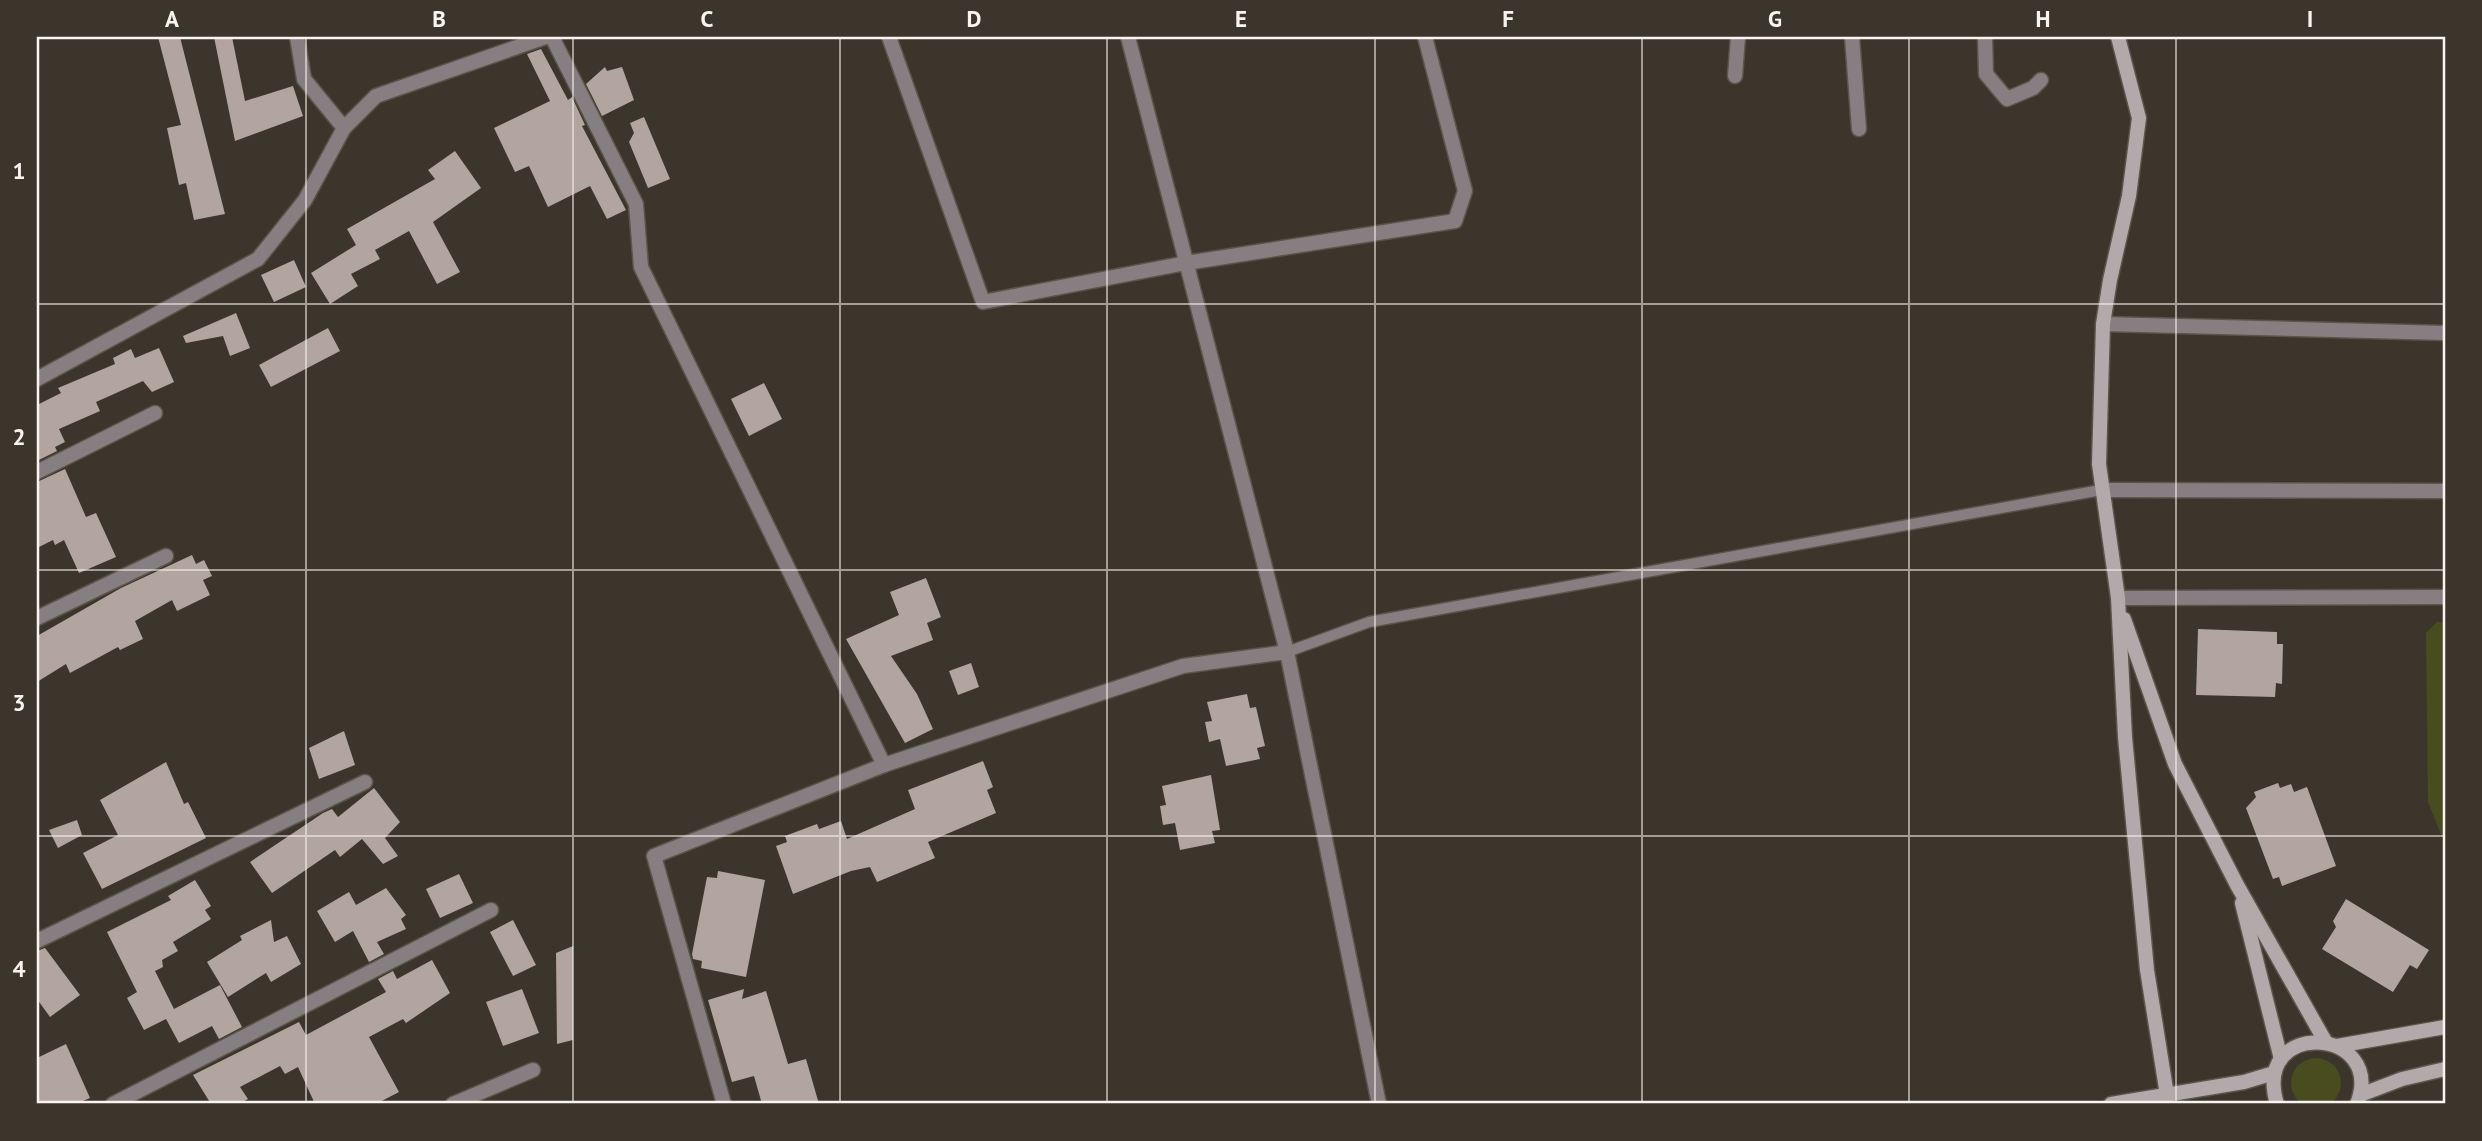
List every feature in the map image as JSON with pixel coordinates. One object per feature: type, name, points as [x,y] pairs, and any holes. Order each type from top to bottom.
[{"type":"street","points":[[297,37],[304,79],[344,128]]},
{"type":"street","points":[[37,379],[258,260],[305,200],[344,128],[376,96],[546,37]]},
{"type":"street","points":[[552,37],[636,204],[641,267],[884,765]]},
{"type":"street","points":[[888,37],[983,302],[1186,263],[1455,221],[1465,191],[1425,37]]},
{"type":"street","points":[[1128,37],[1287,652],[1379,1104]]},
{"type":"street","points":[[1735,76],[1738,37]]},
{"type":"street","points":[[1852,37],[1859,129]]},
{"type":"street","points":[[1985,37],[1986,74],[2007,99],[2033,88],[2041,80]]},
{"type":"street","points":[[2118,37],[2139,118],[2129,196],[2103,324],[2099,464],[2118,598],[2125,737],[2144,942],[2167,1095]]},
{"type":"street","points":[[2103,324],[2445,333]]},
{"type":"street","points":[[37,472],[155,413]]},
{"type":"street","points":[[2101,490],[2445,491]]},
{"type":"street","points":[[37,618],[166,556]]},
{"type":"street","points":[[2118,598],[2445,597]]},
{"type":"street","points":[[2118,598],[2142,677],[2175,764],[2237,885],[2331,1044],[2356,1064],[2360,1076],[2358,1100]]},
{"type":"street","points":[[724,1104],[653,856],[884,765],[1183,666],[1287,652]]},
{"type":"street","points":[[37,941],[365,782]]},
{"type":"street","points":[[2237,885],[2281,1059]]},
{"type":"street","points":[[113,1104],[491,910]]},
{"type":"street","points":[[2277,1104],[2273,1089],[2274,1073],[2281,1059],[2301,1044],[2331,1044],[2445,1027]]},
{"type":"street","points":[[2358,1100],[2402,1079],[2445,1069]]},
{"type":"street","points":[[453,1104],[533,1070]]},
{"type":"street","points":[[2112,1104],[2274,1073]]},
{"type":"lane","points":[[1287,652],[1370,622],[2101,490]]},
{"type":"green space","points":[[2437,622],[2445,622],[2445,837],[2442,837],[2428,802],[2426,633]]},
{"type":"green space","points":[[2316,1058],[2334,1065],[2341,1083],[2334,1101],[2316,1108],[2298,1101],[2291,1083],[2298,1065]]},
{"type":"building","points":[[158,37],[180,37],[225,214],[194,220],[186,183],[179,185],[167,128],[181,125]]},
{"type":"building","points":[[214,37],[232,37],[245,101],[293,86],[303,116],[235,141]]},
{"type":"building","points":[[541,49],[568,100],[572,97],[585,125],[582,126],[626,210],[607,219],[590,186],[548,207],[529,166],[515,172],[494,128],[550,101],[527,54]]},
{"type":"building","points":[[605,67],[607,71],[622,67],[634,100],[602,116],[586,84]]},
{"type":"building","points":[[644,117],[670,179],[648,188],[629,142],[634,133],[630,123]]},
{"type":"building","points":[[455,151],[481,188],[433,222],[460,272],[437,284],[409,231],[375,250],[380,259],[351,274],[358,286],[330,304],[311,273],[356,245],[347,229],[435,179],[428,170]]},
{"type":"building","points":[[294,260],[306,287],[274,302],[261,275]]},
{"type":"building","points":[[236,313],[250,348],[230,356],[223,336],[186,343],[183,336]]},
{"type":"building","points":[[328,328],[340,351],[271,387],[259,365]]},
{"type":"building","points":[[159,348],[174,382],[152,392],[143,381],[96,402],[100,411],[59,429],[65,442],[55,447],[57,451],[37,461],[37,405],[61,393],[58,388],[115,364],[113,358],[131,349],[135,358]]},
{"type":"building","points":[[764,383],[782,419],[749,436],[731,399]]},
{"type":"building","points":[[65,469],[86,517],[96,513],[116,557],[79,573],[64,540],[55,545],[53,540],[37,548],[37,482]]},
{"type":"building","points":[[192,555],[196,564],[204,560],[212,576],[203,580],[210,595],[177,611],[172,600],[135,621],[143,639],[120,650],[118,647],[70,673],[66,664],[37,682],[37,636],[121,588]]},
{"type":"building","points":[[926,578],[941,617],[927,623],[933,640],[891,656],[917,694],[933,729],[905,743],[846,639],[899,615],[890,592]]},
{"type":"building","points":[[2198,629],[2277,632],[2277,644],[2283,644],[2282,684],[2276,683],[2275,697],[2196,695]]},
{"type":"building","points":[[971,663],[979,687],[958,695],[949,671]]},
{"type":"building","points":[[1247,694],[1250,708],[1256,707],[1265,746],[1257,748],[1260,759],[1226,766],[1220,739],[1209,742],[1205,722],[1212,721],[1207,702]]},
{"type":"building","points":[[344,731],[355,765],[319,779],[309,748]]},
{"type":"building","points":[[983,761],[993,787],[987,790],[996,813],[928,842],[935,858],[877,882],[870,867],[851,871],[793,894],[776,846],[787,842],[785,836],[817,824],[819,829],[841,821],[847,839],[915,809],[908,790]]},
{"type":"building","points":[[166,762],[184,804],[188,802],[206,838],[102,889],[83,853],[118,835],[100,800]]},
{"type":"building","points":[[1211,775],[1220,830],[1212,831],[1215,843],[1180,850],[1175,823],[1163,825],[1160,806],[1166,805],[1162,786]]},
{"type":"building","points":[[2278,783],[2280,788],[2291,784],[2294,792],[2307,787],[2336,866],[2282,886],[2279,877],[2273,879],[2246,808],[2256,797],[2254,792]]},
{"type":"building","points":[[374,788],[400,822],[385,838],[398,856],[383,864],[362,839],[340,857],[335,850],[272,893],[250,862],[323,813],[332,809],[338,817]]},
{"type":"building","points":[[77,820],[82,835],[58,848],[49,830]]},
{"type":"building","points":[[718,871],[765,880],[746,977],[701,968],[702,961],[693,959],[707,877],[717,878]]},
{"type":"building","points":[[459,874],[473,903],[440,918],[426,889]]},
{"type":"building","points":[[195,880],[211,906],[205,910],[211,919],[173,942],[178,951],[162,960],[163,967],[155,971],[174,1009],[220,985],[242,1027],[219,1039],[212,1026],[179,1043],[166,1019],[144,1030],[127,998],[137,992],[107,932],[171,900],[168,896]]},
{"type":"building","points":[[386,888],[406,915],[401,919],[406,929],[377,942],[384,954],[369,962],[353,931],[335,942],[317,911],[349,892],[356,905]]},
{"type":"building","points":[[2346,899],[2429,950],[2417,969],[2410,965],[2393,992],[2322,949],[2336,927],[2333,921]]},
{"type":"building","points":[[271,920],[274,942],[287,936],[301,964],[271,982],[266,973],[228,997],[207,962],[242,940],[240,936]]},
{"type":"building","points":[[513,920],[536,965],[513,976],[490,932]]},
{"type":"building","points":[[573,946],[573,1040],[557,1044],[556,953]]},
{"type":"building","points":[[45,948],[80,995],[50,1017],[37,999],[37,951]]},
{"type":"building","points":[[432,960],[450,993],[406,1023],[403,1019],[369,1037],[399,1092],[376,1104],[315,1104],[298,1067],[285,1074],[280,1066],[240,1087],[248,1099],[239,1104],[211,1104],[193,1075],[299,1022],[306,1035],[386,992],[378,979],[393,971],[397,979]]},
{"type":"building","points":[[522,989],[539,1033],[503,1046],[486,1002]]},
{"type":"building","points":[[744,989],[742,999],[766,991],[788,1064],[806,1059],[819,1104],[762,1104],[754,1076],[732,1082],[708,1000]]},
{"type":"building","points":[[66,1044],[90,1098],[76,1104],[37,1104],[37,1058]]}]
